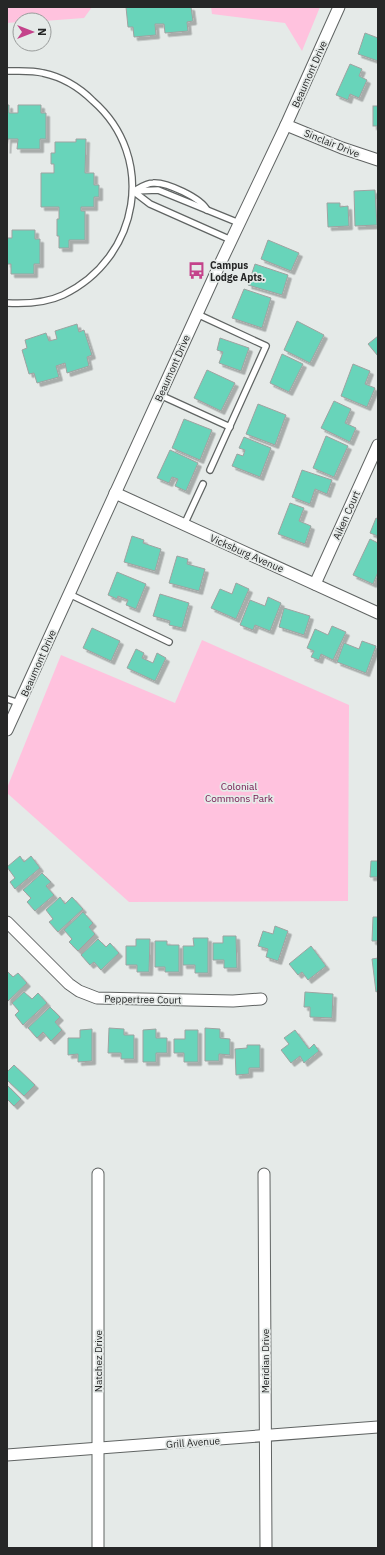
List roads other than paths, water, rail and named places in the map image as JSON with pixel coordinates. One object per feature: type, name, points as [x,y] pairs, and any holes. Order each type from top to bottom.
[{"type":"street","name":"Beaumont Drive","points":[[7,730],[231,240],[286,124],[338,7]]},
{"type":"street","name":"Sinclair Drive","points":[[286,124],[342,148],[378,160]]},
{"type":"street","name":"Aiken Court","points":[[315,584],[378,445]]},
{"type":"street","name":"Vicksburg Avenue","points":[[115,493],[378,613]]},
{"type":"street","name":"Peppertree Court","points":[[7,922],[69,984],[79,991],[97,998],[233,1001],[261,999]]},
{"type":"street","name":"Natchez Drive","points":[[98,1174],[98,1548]]},
{"type":"street","name":"Meridian Drive","points":[[264,1174],[266,1548]]},
{"type":"street","name":"Grill Avenue","points":[[7,1455],[265,1437],[378,1427]]},
{"type":"lane","points":[[7,71],[43,73],[80,89],[106,112],[121,136],[131,163],[133,191],[128,222],[114,252],[92,277],[63,295],[30,304],[7,303]]},
{"type":"lane","points":[[133,191],[158,190],[240,223]]},
{"type":"lane","points":[[133,191],[150,204],[231,240]]},
{"type":"lane","points":[[197,314],[266,346],[210,470]]},
{"type":"lane","points":[[160,395],[230,427]]},
{"type":"lane","points":[[184,525],[203,484]]},
{"type":"lane","points":[[69,594],[169,642]]},
{"type":"lane","points":[[7,698],[19,703]]},
{"type":"place","name":"Campus Lodge Apts.","points":[[197,271]]},
{"type":"park label","name":"Colonial Commons Park","points":[[239,792]]}]
